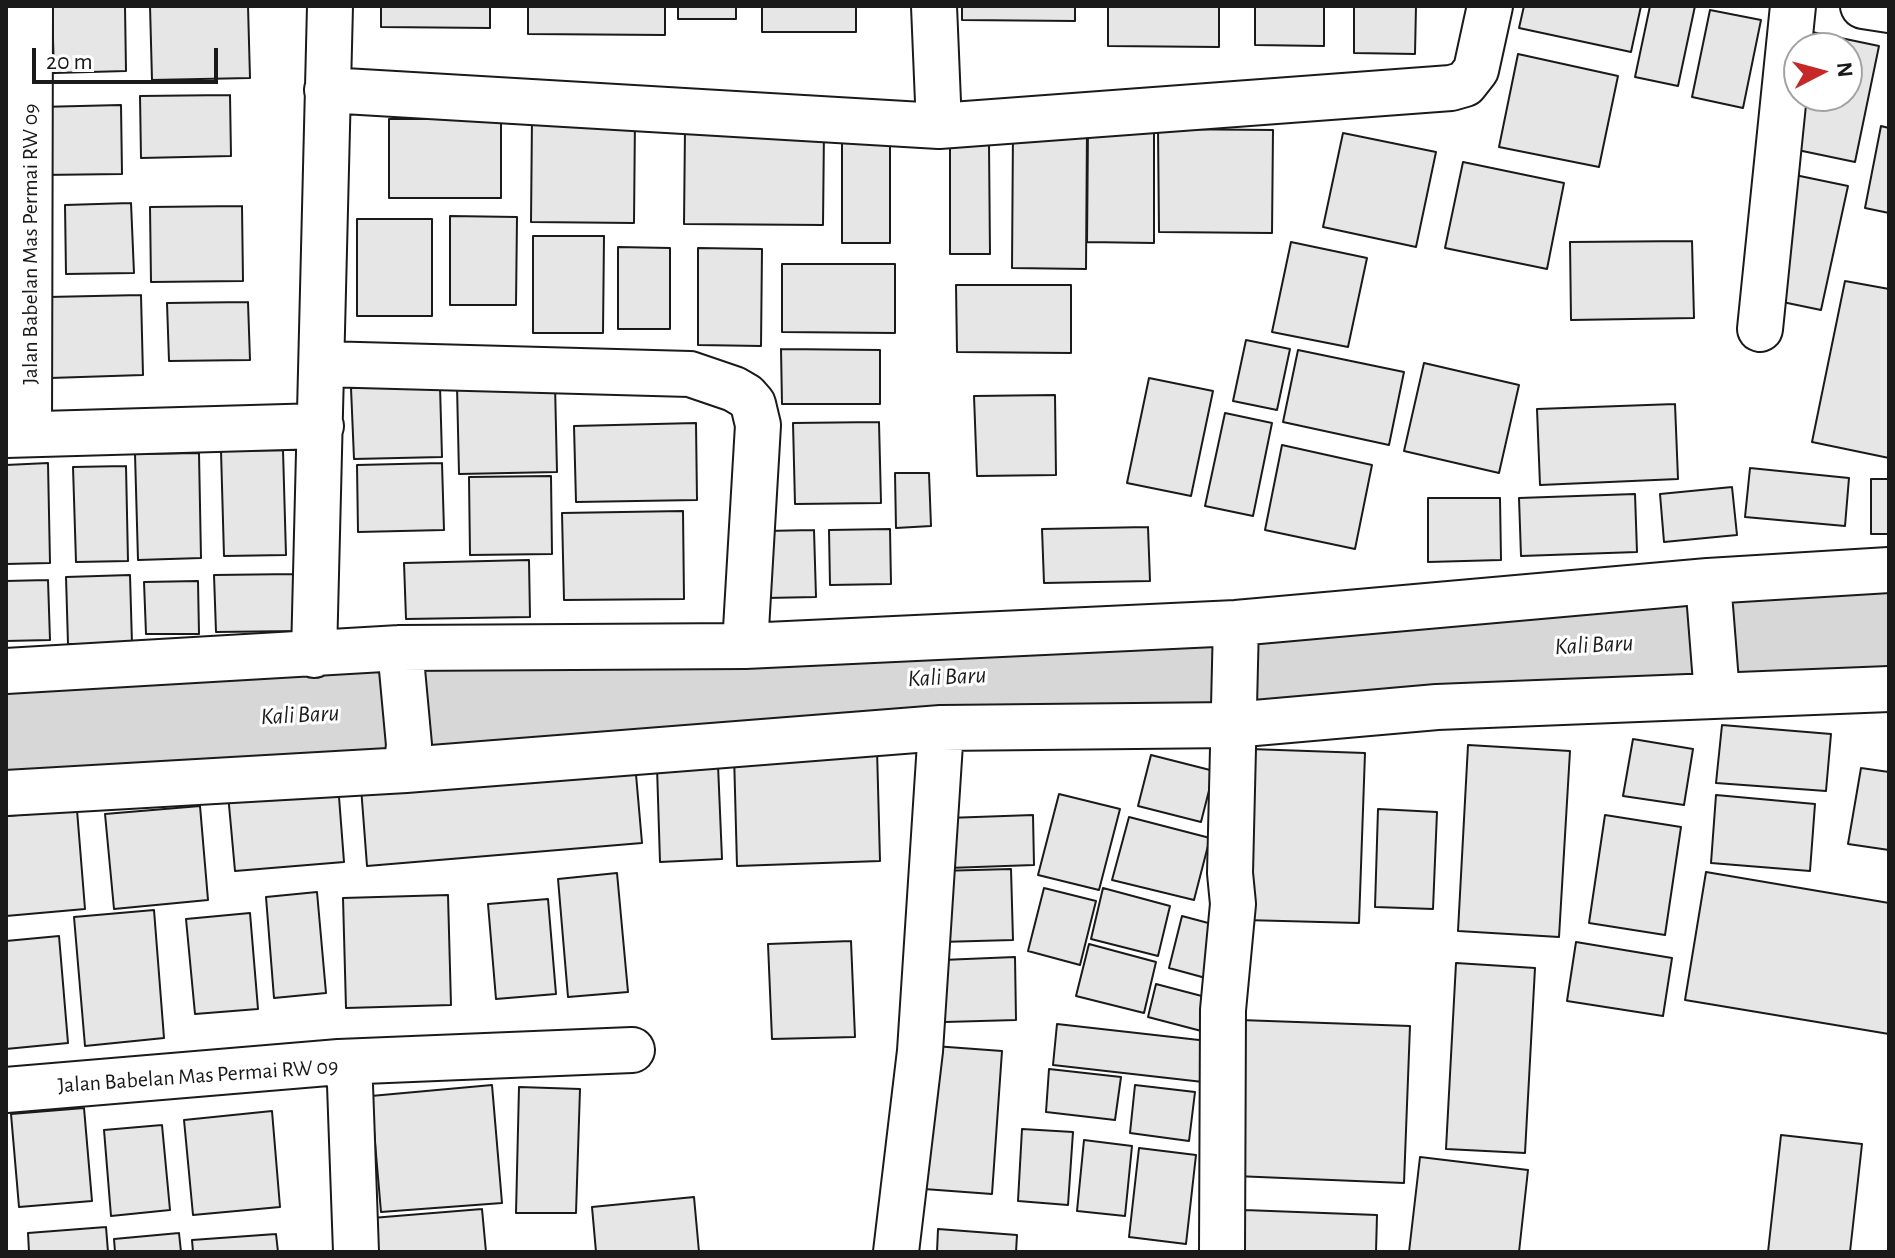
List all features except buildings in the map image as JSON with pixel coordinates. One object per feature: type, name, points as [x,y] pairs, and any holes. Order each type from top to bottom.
[{"type":"street","name":"Jalan Babelan Mas Permai RW 09","points":[[30,6],[18,435],[321,426]]},
{"type":"street","points":[[314,655],[330,6]]},
{"type":"street","points":[[934,6],[939,126]]},
{"type":"street","points":[[327,90],[939,126],[1451,88],[1465,84],[1476,70],[1490,6]]},
{"type":"street","points":[[1760,329],[1793,6]]},
{"type":"street","points":[[1863,6],[1889,10]]},
{"type":"street","points":[[322,364],[690,374],[746,396],[753,404],[758,425],[745,646]]},
{"type":"street","points":[[6,671],[314,655],[745,646],[1236,628],[1889,570]]},
{"type":"street","points":[[1709,588],[1717,684]]},
{"type":"street","points":[[1222,1252],[1223,1010],[1233,904],[1230,873],[1236,628]]},
{"type":"street","points":[[401,655],[407,757]]},
{"type":"street","points":[[6,793],[407,757],[1233,712],[1437,707],[1717,684],[1889,689]]},
{"type":"street","points":[[896,1252],[920,1051],[941,728]]},
{"type":"street","points":[[346,1062],[632,1050]]},
{"type":"street","name":"Jalan Babelan Mas Permai RW 09","points":[[6,1090],[346,1062],[350,1085],[356,1252]]},
{"type":"waterway","name":"Kali Baru","points":[[6,732],[1164,664],[1889,632]]}]
